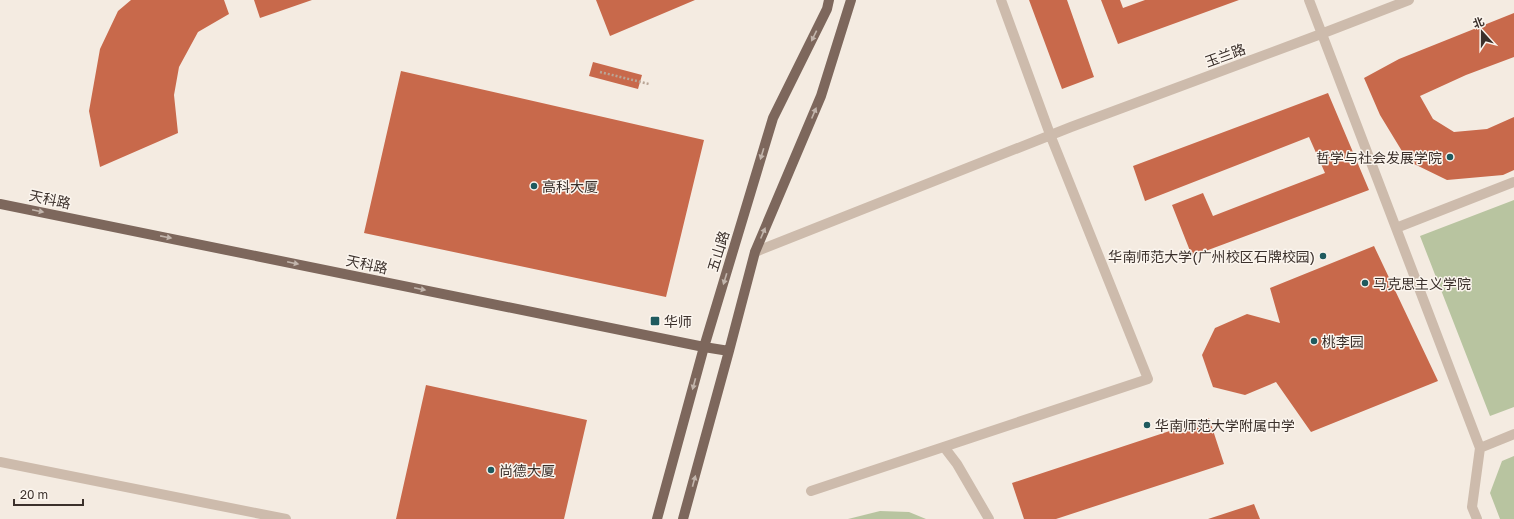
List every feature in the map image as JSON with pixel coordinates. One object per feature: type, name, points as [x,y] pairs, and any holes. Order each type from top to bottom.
[{"type":"main road","name":"五山路","points":[[657,519],[704,347],[773,118],[827,9],[829,0]]},
{"type":"main road","points":[[683,519],[730,351],[755,252],[822,96],[851,0]]},
{"type":"main road","name":"天科路","points":[[0,204],[704,347],[730,351]]},
{"type":"street","points":[[811,491],[1148,379],[1051,137],[1001,0]]},
{"type":"street","points":[[1309,0],[1480,448],[1472,508],[1477,519]]},
{"type":"street","name":"玉兰路","points":[[755,252],[1051,137],[1071,127],[1409,0]]},
{"type":"street","points":[[1396,228],[1514,182]]},
{"type":"street","points":[[1480,448],[1514,434]]},
{"type":"street","points":[[944,447],[957,464],[989,519]]},
{"type":"street","points":[[0,462],[286,519]]},
{"type":"path","points":[[600,72],[649,84]]},
{"type":"green space","points":[[1514,200],[1514,407],[1490,416],[1420,236]]},
{"type":"green space","points":[[1514,456],[1514,519],[1500,519],[1490,493],[1502,461]]},
{"type":"green space","points":[[880,511],[909,512],[926,519],[848,519]]},
{"type":"building","points":[[131,0],[224,0],[229,14],[198,32],[179,67],[174,95],[178,133],[100,167],[89,111],[100,49],[118,11]]},
{"type":"building","points":[[254,0],[312,0],[260,18]]},
{"type":"building","points":[[596,0],[695,0],[610,36]]},
{"type":"building","points":[[1029,0],[1067,0],[1094,77],[1062,89]]},
{"type":"building","points":[[1101,0],[1120,0],[1123,8],[1145,0],[1239,0],[1118,44]]},
{"type":"building","points":[[1514,13],[1514,57],[1466,75],[1420,96],[1433,119],[1454,132],[1487,129],[1514,117],[1514,170],[1503,175],[1447,180],[1408,161],[1380,115],[1364,78],[1399,59]]},
{"type":"building","points":[[593,62],[642,75],[638,89],[589,76]]},
{"type":"building","name":"高科大厦","points":[[401,71],[704,140],[666,297],[364,233]]},
{"type":"building","points":[[1328,93],[1369,190],[1192,256],[1172,205],[1203,193],[1213,216],[1325,173],[1309,137],[1145,201],[1133,166]]},
{"type":"building","name":"桃李园","points":[[1374,246],[1438,381],[1311,432],[1276,382],[1245,395],[1213,387],[1202,355],[1215,328],[1247,314],[1280,323],[1270,288]]},
{"type":"building","name":"尚德大厦","points":[[426,385],[587,420],[564,519],[396,519]]},
{"type":"building","points":[[1209,418],[1224,464],[1056,519],[1024,519],[1012,483]]},
{"type":"building","points":[[1254,504],[1260,519],[1208,519]]},
{"type":"place","name":"哲学与社会发展学院","points":[[1450,157]]},
{"type":"place","name":"高科大厦","points":[[534,186]]},
{"type":"place","name":"华南师范大学(广州校区石牌校园)","points":[[1323,256]]},
{"type":"place","name":"马克思主义学院","points":[[1365,283]]},
{"type":"place","name":"华师","points":[[655,321]]},
{"type":"place","name":"桃李园","points":[[1314,341]]},
{"type":"place","name":"华南师范大学附属中学","points":[[1147,425]]},
{"type":"place","name":"尚德大厦","points":[[491,470]]}]
